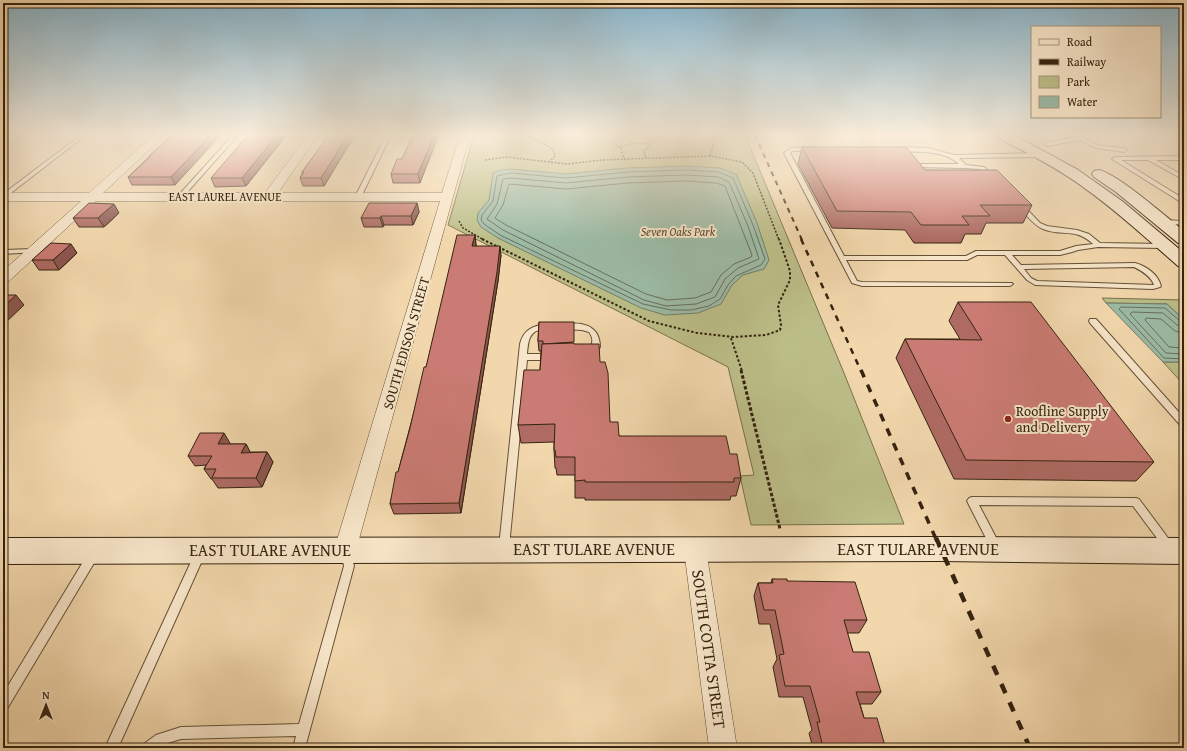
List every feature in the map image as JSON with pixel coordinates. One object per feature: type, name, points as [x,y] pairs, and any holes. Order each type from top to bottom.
[{"type":"street","points":[[3,279],[122,170]]},
{"type":"street","points":[[269,197],[288,170]]},
{"type":"street","name":"SOUTH EDISON STREET","points":[[345,550],[455,170]]},
{"type":"street","points":[[1072,170],[1184,262]]},
{"type":"street","points":[[1079,170],[1118,196],[1143,216],[1150,220],[1163,222],[1184,239]]},
{"type":"street","name":"EAST LAUREL AVENUE","points":[[3,197],[448,197]]},
{"type":"street","name":"SOUTH COTTA STREET","points":[[695,549],[723,748]]},
{"type":"street","name":"EAST TULARE AVENUE","points":[[3,551],[998,549],[1178,551]]},
{"type":"lane","points":[[3,197],[38,170]]},
{"type":"lane","points":[[180,197],[204,170]]},
{"type":"lane","points":[[358,197],[371,170]]},
{"type":"lane","points":[[796,170],[854,282],[862,284],[1010,284]]},
{"type":"lane","points":[[984,170],[997,182]]},
{"type":"lane","points":[[1134,170],[1184,202]]},
{"type":"lane","points":[[1170,170],[1184,178]]},
{"type":"lane","points":[[1018,203],[1038,224],[1046,228],[1077,232],[1087,235],[1098,245]]},
{"type":"lane","points":[[1163,222],[1184,223]]},
{"type":"lane","points":[[841,258],[967,258],[976,253],[1060,253],[1076,248],[1098,245],[1164,246]]},
{"type":"lane","points":[[3,252],[34,251]]},
{"type":"lane","points":[[1007,253],[1029,279],[1035,283],[1158,286],[1158,282],[1143,268],[1135,265],[1067,268],[1019,267]]},
{"type":"lane","points":[[1093,321],[1184,424]]},
{"type":"lane","points":[[504,550],[523,357],[523,340],[534,329],[542,327],[588,328],[593,332],[597,339],[596,347],[582,357]]},
{"type":"lane","points":[[523,357],[560,357]]},
{"type":"lane","points":[[998,549],[972,502],[1136,502],[1178,551]]},
{"type":"lane","points":[[299,748],[350,566],[345,550]]},
{"type":"lane","points":[[3,705],[96,551]]},
{"type":"lane","points":[[111,748],[201,551]]},
{"type":"lane","points":[[150,748],[160,739],[181,733],[304,730]]},
{"type":"path","points":[[459,221],[463,228],[479,237],[650,321],[686,330],[731,338],[772,334],[780,330],[781,325],[778,305],[790,280],[790,271],[788,262],[751,170]]},
{"type":"path","points":[[731,338],[742,372],[785,549]]},
{"type":"green space","name":"Seven Oaks Park","points":[[464,170],[760,170],[844,373],[904,524],[751,525],[740,476],[754,475],[728,367],[448,225]]},
{"type":"green space","points":[[1102,298],[1184,300],[1184,320],[1167,304],[1106,303]]},
{"type":"green space","points":[[1163,362],[1184,362],[1184,385]]},
{"type":"water","points":[[500,170],[522,170],[566,174],[606,170],[725,170],[736,174],[757,223],[769,260],[764,269],[743,275],[732,285],[721,304],[698,313],[665,315],[641,308],[498,238],[481,227],[477,220],[478,213],[489,200],[493,173]]},
{"type":"water","points":[[1106,303],[1167,304],[1184,320],[1184,362],[1163,362]]},
{"type":"building","points":[[136,170],[178,170],[171,177],[128,177]]},
{"type":"building","points":[[218,170],[248,170],[242,178],[211,178]]},
{"type":"building","points":[[303,170],[326,170],[321,178],[300,178],[304,172],[302,172]]},
{"type":"building","points":[[393,170],[420,170],[418,174],[391,174]]},
{"type":"building","points":[[815,170],[997,170],[1032,205],[980,205],[990,216],[962,216],[969,225],[921,225],[911,212],[837,211]]},
{"type":"building","points":[[89,203],[114,204],[98,218],[73,218]]},
{"type":"building","points":[[369,203],[417,203],[411,216],[361,218]]},
{"type":"building","points":[[457,235],[475,235],[472,246],[500,246],[459,503],[390,504],[396,472],[398,472],[410,428],[424,367],[426,367]]},
{"type":"building","points":[[51,243],[71,244],[53,260],[32,260]]},
{"type":"building","points":[[3,295],[16,295],[3,307]]},
{"type":"building","name":"Roofline Supply and Delivery","points":[[958,302],[1031,302],[1154,462],[966,460],[905,339],[982,340]]},
{"type":"building","points":[[539,322],[574,322],[574,342],[543,344],[543,341],[538,341]]},
{"type":"building","points":[[542,344],[599,344],[600,362],[605,362],[608,373],[610,422],[618,422],[619,436],[726,436],[730,454],[737,454],[741,478],[734,478],[734,482],[575,481],[575,457],[556,457],[554,450],[555,424],[518,425],[524,370],[540,370]]},
{"type":"building","points":[[200,433],[224,433],[218,444],[246,444],[241,453],[267,452],[256,478],[212,478],[216,469],[204,469],[212,456],[188,456]]},
{"type":"building","points":[[772,579],[787,579],[787,581],[855,582],[867,620],[844,620],[853,652],[869,652],[881,692],[856,692],[864,718],[877,718],[885,746],[823,748],[817,722],[820,722],[810,686],[785,686],[779,655],[784,654],[775,610],[764,610],[758,583],[773,583]]},
{"type":"railway","points":[[771,170],[802,240]]},
{"type":"railway","points":[[801,239],[861,371]]},
{"type":"railway","points":[[861,370],[936,539]]},
{"type":"railway","points":[[936,538],[1030,748]]},
{"type":"place","name":"Roofline Supply and Delivery","points":[[1008,419]]}]
